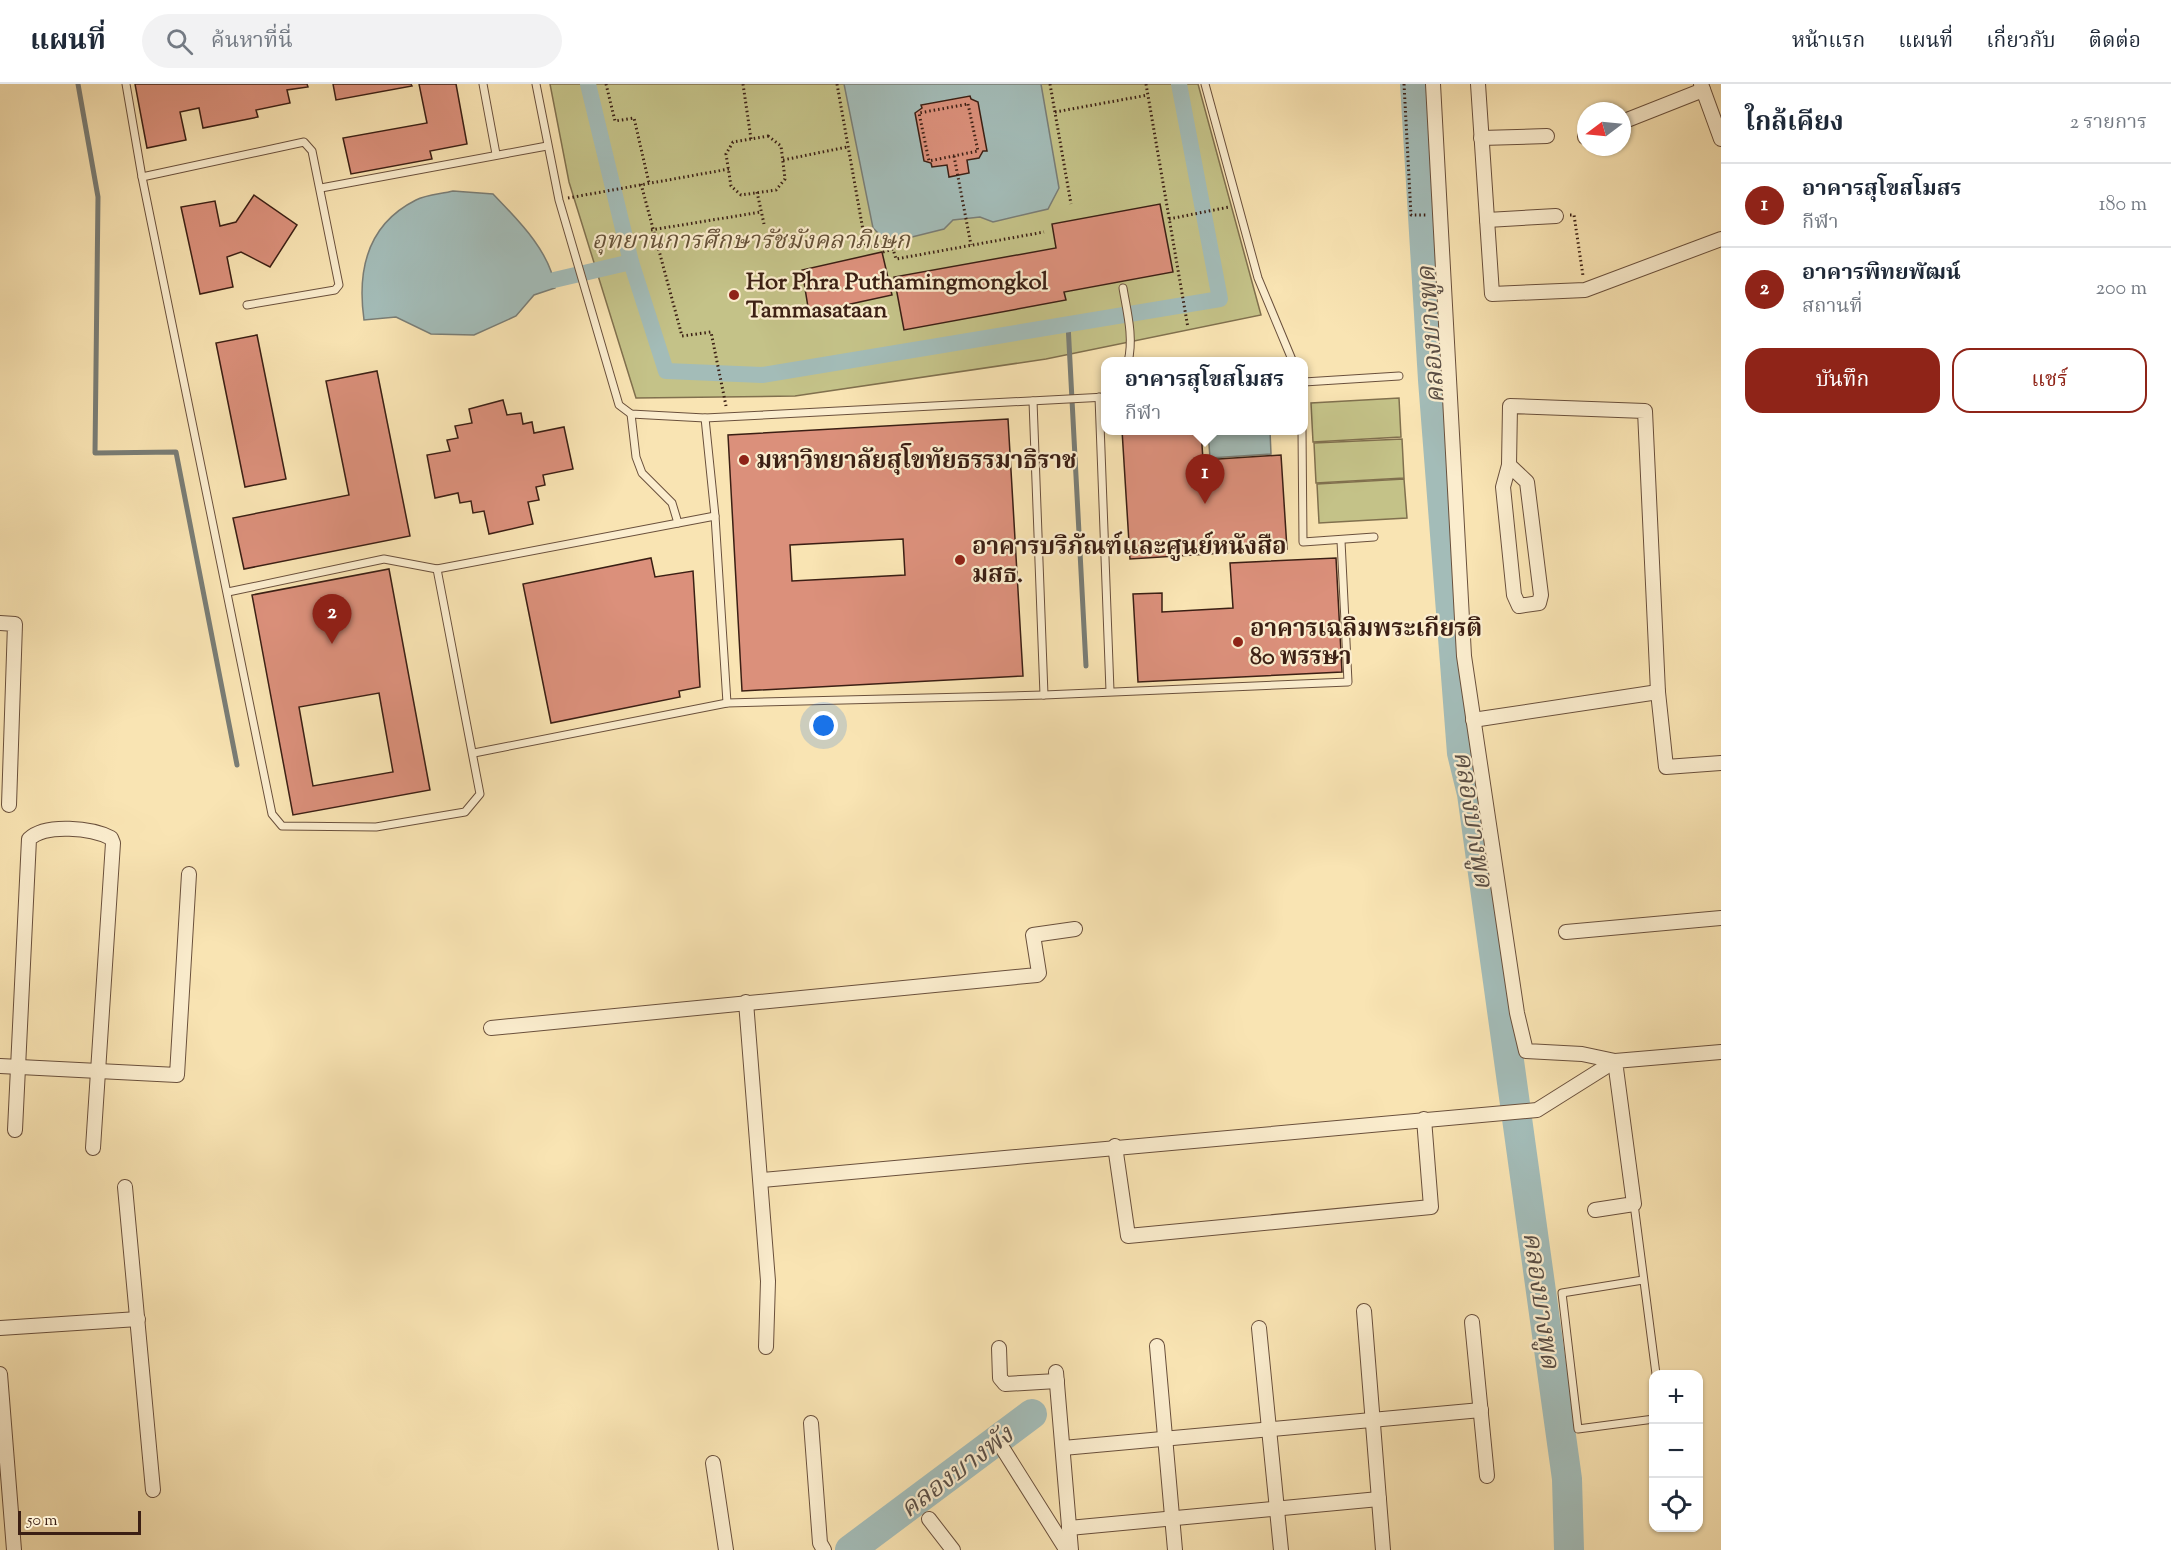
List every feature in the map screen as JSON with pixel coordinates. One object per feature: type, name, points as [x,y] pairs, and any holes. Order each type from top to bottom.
[{"type":"street","points":[[1433,84],[1464,656],[1526,1051],[1582,1054],[1615,1061],[1721,1052]]},
{"type":"street","points":[[1478,84],[1492,294],[1585,290],[1721,239]]},
{"type":"street","points":[[1631,118],[1702,87],[1721,139]]},
{"type":"street","points":[[1482,138],[1546,136]]},
{"type":"street","points":[[1487,220],[1556,216]]},
{"type":"street","points":[[1509,465],[1527,482],[1541,595],[1539,603],[1528,607],[1519,606],[1514,595],[1503,487],[1509,465],[1510,406],[1645,411],[1658,692],[1666,767],[1721,763]]},
{"type":"street","points":[[0,623],[15,624],[9,805]]},
{"type":"street","points":[[1473,720],[1658,692]]},
{"type":"street","points":[[15,1130],[29,839],[38,832],[76,830],[103,834],[113,843],[96,1072],[93,1148]]},
{"type":"street","points":[[0,1066],[177,1075],[189,873]]},
{"type":"street","points":[[1566,932],[1721,918]]},
{"type":"street","points":[[491,1028],[1036,975],[1039,973],[1033,935],[1075,928]]},
{"type":"street","points":[[746,1002],[762,1180],[768,1281],[766,1347]]},
{"type":"street","points":[[762,1180],[1115,1146],[1537,1110],[1615,1061]]},
{"type":"street","points":[[1595,1210],[1634,1204],[1615,1061]]},
{"type":"street","points":[[1115,1146],[1128,1236],[1431,1207],[1424,1119]]},
{"type":"street","points":[[125,1187],[153,1490]]},
{"type":"street","points":[[1364,1311],[1383,1550]]},
{"type":"street","points":[[0,1328],[138,1319]]},
{"type":"street","points":[[1472,1322],[1487,1476]]},
{"type":"street","points":[[1259,1328],[1281,1550]]},
{"type":"street","points":[[1157,1346],[1175,1550]]},
{"type":"street","points":[[999,1348],[1000,1378],[1005,1384],[1056,1377],[1063,1448],[1067,1543]]},
{"type":"street","points":[[0,1374],[14,1550]]},
{"type":"street","points":[[1063,1448],[1481,1410]]},
{"type":"street","points":[[811,1423],[820,1543],[824,1550]]},
{"type":"street","points":[[1003,1449],[1067,1543]]},
{"type":"street","points":[[713,1463],[726,1550]]},
{"type":"street","points":[[1067,1543],[1172,1518],[1379,1499]]},
{"type":"street","points":[[929,1519],[953,1550]]},
{"type":"lane","points":[[126,84],[142,177],[272,813],[282,826],[376,827],[465,812],[480,794],[474,753],[437,569]]},
{"type":"lane","points":[[483,84],[496,154]]},
{"type":"lane","points":[[536,84],[559,200],[575,256],[619,405],[631,414],[705,418],[1101,397]]},
{"type":"lane","points":[[1205,84],[1258,278],[1291,357]]},
{"type":"lane","points":[[142,177],[304,142],[312,151],[339,285],[335,290],[247,305]]},
{"type":"lane","points":[[321,188],[547,146]]},
{"type":"lane","points":[[1123,288],[1129,320],[1129,357]]},
{"type":"lane","points":[[1308,382],[1399,376]]},
{"type":"lane","points":[[1033,401],[1044,695]]},
{"type":"lane","points":[[631,414],[636,457],[642,473],[672,503],[678,524]]},
{"type":"lane","points":[[705,418],[715,516],[727,703]]},
{"type":"lane","points":[[1103,435],[1110,691]]},
{"type":"lane","points":[[1302,435],[1303,542],[1374,537]]},
{"type":"lane","points":[[228,592],[384,560],[437,569],[715,516]]},
{"type":"lane","points":[[474,753],[727,703],[1044,695],[1348,682],[1341,541]]},
{"type":"lane","points":[[1634,1204],[1655,1370]]},
{"type":"lane","points":[[1643,1280],[1562,1293],[1578,1429],[1649,1420]]},
{"type":"path","points":[[606,84],[615,121],[634,118],[649,183]]},
{"type":"path","points":[[743,84],[751,139]]},
{"type":"path","points":[[837,84],[866,247],[882,245],[883,252],[893,249],[896,259],[1044,232]]},
{"type":"path","points":[[1050,84],[1071,204]]},
{"type":"path","points":[[1146,84],[1188,328]]},
{"type":"path","points":[[1404,84],[1411,215]]},
{"type":"path","points":[[1055,112],[1148,94]]},
{"type":"path","points":[[968,104],[978,151],[954,156],[929,161],[919,113],[968,104]]},
{"type":"path","points":[[768,136],[780,146],[785,179],[776,190],[741,195],[730,186],[726,154],[733,142],[751,139],[768,136]]},
{"type":"path","points":[[783,160],[847,147]]},
{"type":"path","points":[[954,156],[960,177],[971,246]]},
{"type":"path","points":[[559,200],[729,169]]},
{"type":"path","points":[[641,184],[651,230],[682,336],[711,332],[728,416]]},
{"type":"path","points":[[758,192],[764,224]]},
{"type":"path","points":[[1169,219],[1215,210]]},
{"type":"path","points":[[651,230],[761,212]]},
{"type":"path","points":[[1556,216],[1574,215],[1585,290]]},
{"type":"green space","name":"อุทยานการศึกษารัชมังคลาภิเษก","points":[[550,84],[1198,84],[1261,315],[1046,359],[795,396],[636,398],[569,182]]},
{"type":"green space","points":[[1399,398],[1401,437],[1313,442],[1311,403]]},
{"type":"green space","points":[[1402,439],[1404,478],[1316,483],[1314,443]]},
{"type":"green space","points":[[1404,479],[1407,518],[1319,523],[1317,484]]},
{"type":"water","points":[[844,84],[1041,84],[1059,188],[1048,209],[993,222],[980,217],[953,220],[944,229],[888,243],[873,228]]},
{"type":"water","points":[[453,191],[493,194],[522,225],[540,249],[552,275],[555,288],[534,295],[516,316],[474,335],[431,334],[396,317],[364,320],[362,284],[369,250],[377,235],[400,210],[416,200]]},
{"type":"water","points":[[1208,435],[1270,435],[1271,454],[1210,458]]},
{"type":"building","points":[[135,84],[307,84],[308,87],[287,90],[290,103],[256,110],[258,117],[203,128],[199,108],[180,112],[186,140],[147,148]]},
{"type":"building","points":[[333,84],[411,84],[412,86],[336,100]]},
{"type":"building","points":[[419,84],[456,84],[467,144],[430,151],[432,159],[351,174],[343,138],[427,123]]},
{"type":"building","points":[[970,96],[978,102],[987,151],[983,151],[979,158],[967,160],[969,173],[949,177],[947,165],[932,167],[931,163],[924,161],[915,113],[922,108],[921,105]]},
{"type":"building","points":[[254,195],[297,225],[270,267],[241,252],[227,257],[233,287],[200,294],[181,207],[215,201],[220,226],[236,222]]},
{"type":"building","points":[[1160,204],[1173,272],[1064,292],[1066,300],[904,330],[894,277],[1056,248],[1052,224]]},
{"type":"building","points":[[882,252],[892,295],[809,313],[802,270]]},
{"type":"building","points":[[257,335],[286,479],[245,487],[216,343]]},
{"type":"building","points":[[377,371],[410,536],[244,569],[233,518],[349,495],[326,381]]},
{"type":"building","points":[[503,400],[507,415],[521,413],[523,424],[532,422],[534,433],[564,427],[573,469],[543,475],[545,485],[536,487],[539,500],[528,502],[533,524],[489,534],[484,511],[473,513],[471,501],[460,503],[458,493],[435,498],[427,455],[450,451],[447,440],[458,438],[455,426],[472,423],[469,409]]},
{"type":"building","name":"อาคารบริภัณฑ์และศูนย์หนังสือ มสธ.","points":[[1008,419],[1023,676],[742,691],[728,435]],"holes":[[[903,539],[905,575],[792,581],[790,545]]]},
{"type":"building","points":[[1122,435],[1201,435],[1203,460],[1281,455],[1287,549],[1130,559]]},
{"type":"building","points":[[651,558],[655,577],[693,571],[700,687],[679,691],[680,697],[551,723],[523,584]]},
{"type":"building","name":"อาคารเฉลิมพระเกียรติ 80 พรรษา","points":[[1336,558],[1342,672],[1138,682],[1133,594],[1162,593],[1162,612],[1233,608],[1230,563]]},
{"type":"building","points":[[389,569],[430,790],[293,815],[252,595]],"holes":[[[379,693],[393,772],[313,786],[299,707]]]},
{"type":"waterway","points":[[78,84],[98,197],[95,453],[176,452],[237,765]]},
{"type":"waterway","points":[[588,84],[631,262],[666,371],[762,375],[1220,299],[1179,84]]},
{"type":"waterway","name":"คลองบางพูด","points":[[1415,84],[1433,380],[1462,753],[1472,794],[1567,1479],[1569,1550]]},
{"type":"waterway","points":[[554,280],[631,262]]},
{"type":"waterway","points":[[1068,324],[1086,666]]},
{"type":"waterway","name":"คลองบางพัง","points":[[850,1550],[1032,1414]]},
{"type":"place","name":"Hor Phra Puthamingmongkol Tammasataan","points":[[734,295]]},
{"type":"place","name":"มหาวิทยาลัยสุโขทัยธรรมาธิราช","points":[[744,460]]},
{"type":"place","name":"อาคารสุโขสโมสร","points":[[1205,504]]},
{"type":"place","name":"อาคารบริภัณฑ์และศูนย์หนังสือ มสธ.","points":[[960,560]]},
{"type":"place","name":"อาคารเฉลิมพระเกียรติ 80 พรรษา","points":[[1238,642]]},
{"type":"place","name":"อาคารพิทยพัฒน์","points":[[332,644]]}]
